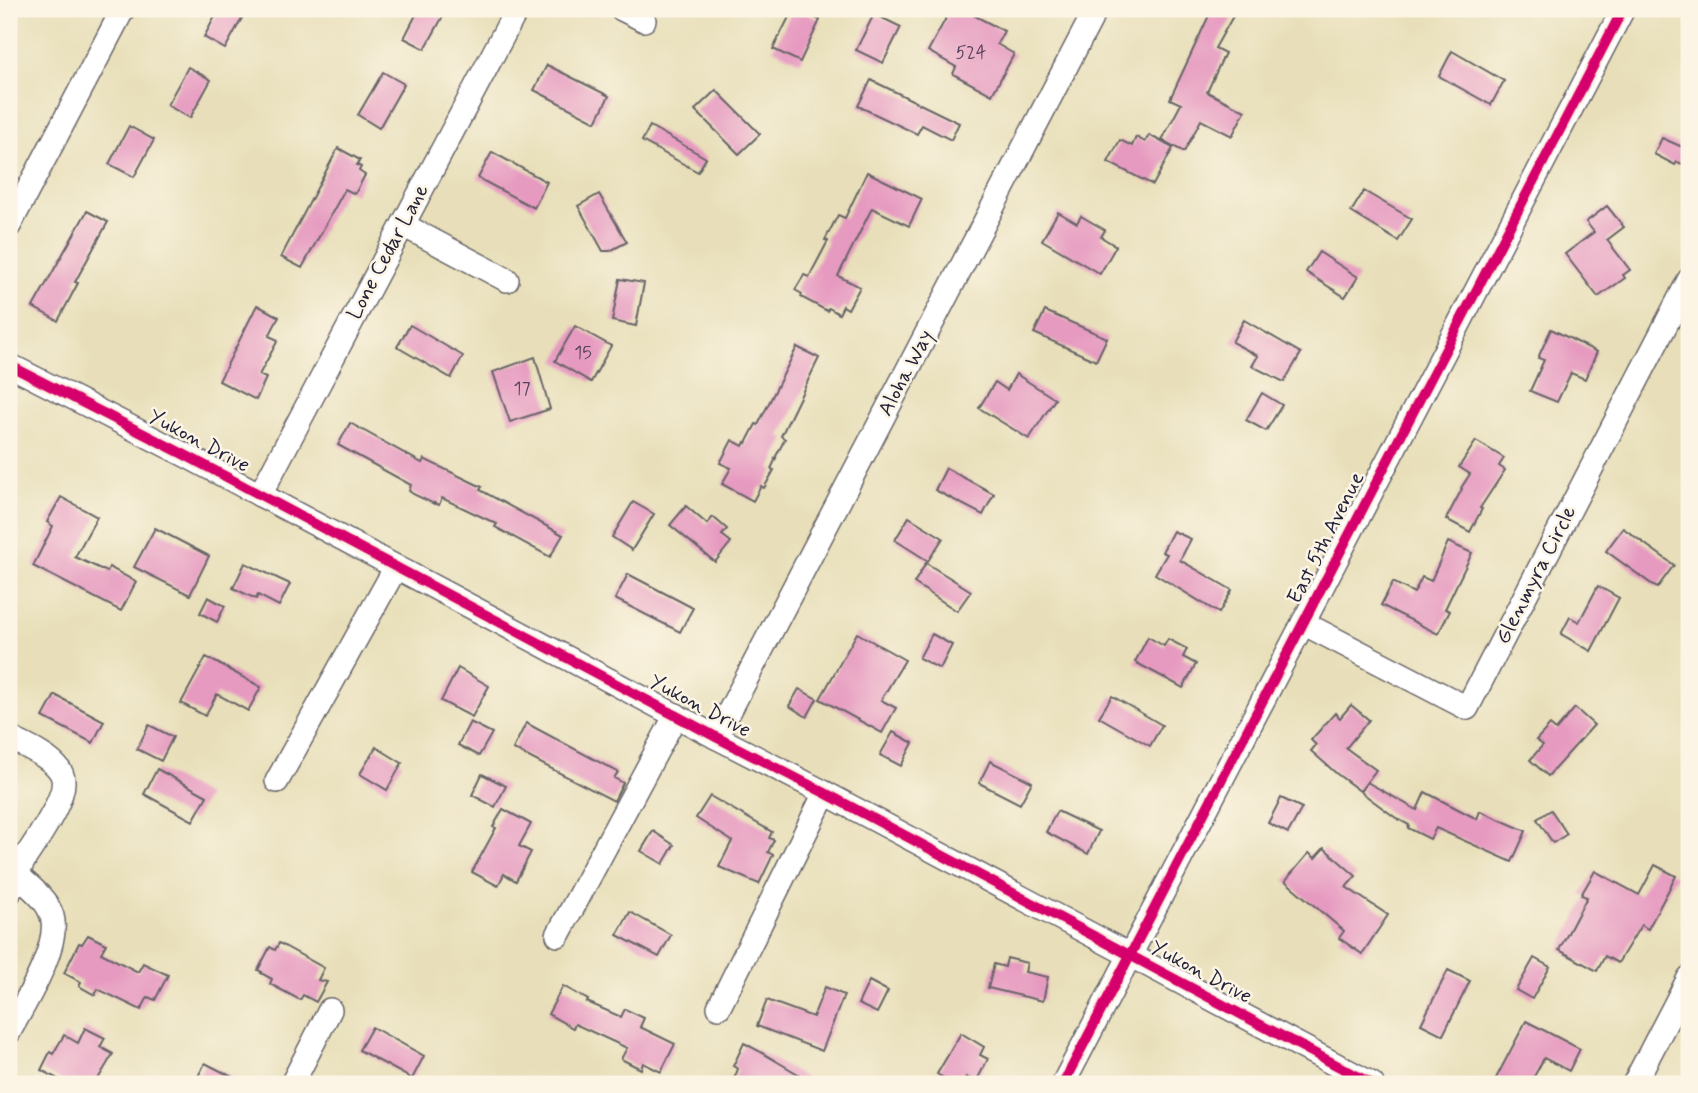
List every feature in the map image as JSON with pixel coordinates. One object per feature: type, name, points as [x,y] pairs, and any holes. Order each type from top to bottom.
[{"type":"street","points":[[9,226],[123,9]]},
{"type":"street","name":"Lone Cedar Lane","points":[[260,495],[517,9]]},
{"type":"street","points":[[622,9],[644,20]]},
{"type":"street","name":"Aloha Way","points":[[716,737],[1096,9]]},
{"type":"street","name":"East 5th Avenue","points":[[1063,1084],[1623,9]]},
{"type":"street","points":[[403,225],[507,280]]},
{"type":"street","name":"Glenmyra Circle","points":[[1303,623],[1467,708],[1689,280]]},
{"type":"street","name":"Yukon Drive","points":[[9,365],[825,793],[1372,1084]]},
{"type":"street","points":[[277,781],[396,567]]},
{"type":"street","points":[[558,935],[676,715]]},
{"type":"street","points":[[9,738],[46,758],[63,776],[58,803],[13,884],[47,904],[53,918],[53,935],[31,993],[9,1032]]},
{"type":"street","points":[[719,1007],[825,793]]},
{"type":"street","points":[[1634,1084],[1689,978]]},
{"type":"street","points":[[292,1084],[330,1010]]},
{"type":"building","points":[[219,9],[247,9],[225,49],[204,37]]},
{"type":"building","points":[[419,9],[447,9],[425,49],[404,38]]},
{"type":"building","points":[[793,9],[820,20],[800,62],[773,49]]},
{"type":"building","points":[[951,9],[962,9],[1004,31],[997,44],[1014,54],[992,95],[953,74],[956,67],[928,51]]},
{"type":"building","points":[[1212,9],[1237,9],[1215,48],[1225,53],[1207,92],[1245,111],[1232,136],[1201,120],[1184,152],[1162,140],[1181,104],[1170,99]]},
{"type":"building","points":[[874,14],[901,27],[883,63],[856,50]]},
{"type":"building","points":[[1452,51],[1504,81],[1491,105],[1439,76]]},
{"type":"building","points":[[547,65],[609,96],[596,122],[534,90]]},
{"type":"building","points":[[188,67],[211,80],[190,118],[167,105]]},
{"type":"building","points":[[383,72],[404,84],[379,128],[358,115]]},
{"type":"building","points":[[871,80],[959,123],[951,140],[922,125],[917,134],[858,106]]},
{"type":"building","points":[[716,90],[760,134],[739,154],[695,110]]},
{"type":"building","points":[[129,126],[154,140],[134,177],[109,164]]},
{"type":"building","points":[[650,126],[706,158],[698,172],[642,141]]},
{"type":"building","points":[[1149,135],[1173,148],[1153,185],[1108,162],[1120,140],[1132,146],[1136,137],[1145,142]]},
{"type":"building","points":[[1662,138],[1689,150],[1689,166],[1677,162],[1675,165],[1654,154]]},
{"type":"building","points":[[338,148],[360,160],[357,165],[361,167],[359,171],[365,175],[355,194],[345,189],[302,268],[281,257]]},
{"type":"building","points":[[492,152],[547,182],[534,208],[478,178]]},
{"type":"building","points":[[867,172],[922,199],[909,226],[872,208],[838,276],[860,287],[848,309],[843,306],[839,314],[829,308],[827,311],[801,297],[802,294],[795,290],[804,275],[809,277],[838,215],[845,218]]},
{"type":"building","points":[[1364,191],[1412,219],[1398,241],[1351,212]]},
{"type":"building","points":[[599,194],[627,242],[610,251],[603,251],[578,206]]},
{"type":"building","points":[[1607,206],[1624,227],[1607,240],[1630,270],[1623,275],[1625,278],[1598,297],[1565,254],[1594,232],[1586,222]]},
{"type":"building","points":[[87,211],[108,222],[75,282],[78,283],[58,321],[33,307]]},
{"type":"building","points":[[1058,212],[1077,223],[1081,216],[1105,230],[1101,237],[1116,246],[1100,274],[1042,240]]},
{"type":"building","points":[[1319,252],[1358,277],[1345,297],[1306,272]]},
{"type":"building","points":[[620,279],[644,283],[636,326],[612,321]]},
{"type":"building","points":[[257,305],[279,317],[269,336],[278,340],[259,375],[266,378],[256,400],[219,381]]},
{"type":"building","points":[[1045,311],[1107,338],[1096,361],[1034,333]]},
{"type":"building","points":[[1244,320],[1301,353],[1284,382],[1252,366],[1258,356],[1232,342]]},
{"type":"building","points":[[410,325],[463,356],[451,378],[397,347]]},
{"type":"building","points":[[575,326],[611,346],[591,382],[555,361]]},
{"type":"building","points":[[1551,329],[1597,352],[1585,379],[1571,373],[1557,402],[1530,391],[1544,360],[1538,358]]},
{"type":"building","points":[[797,347],[819,358],[781,436],[785,439],[771,469],[774,470],[753,501],[722,484],[731,468],[720,463],[732,440],[743,446],[756,424],[758,425]]},
{"type":"building","points":[[535,357],[550,409],[510,422],[493,372]]},
{"type":"building","points":[[1016,374],[1055,399],[1029,439],[979,408],[995,382],[1007,390]]},
{"type":"building","points":[[1262,393],[1282,405],[1266,431],[1246,420]]},
{"type":"building","points":[[350,423],[422,463],[424,459],[482,487],[480,490],[563,535],[550,557],[495,527],[497,524],[442,498],[439,505],[413,494],[409,491],[411,485],[338,445]]},
{"type":"building","points":[[1476,441],[1504,458],[1499,466],[1505,470],[1480,508],[1482,509],[1470,532],[1446,519],[1470,474],[1459,467]]},
{"type":"building","points":[[946,468],[994,494],[983,515],[935,490]]},
{"type":"building","points":[[61,497],[97,517],[75,557],[107,572],[109,567],[136,582],[121,611],[33,566],[53,526],[47,522]]},
{"type":"building","points":[[633,502],[654,514],[632,550],[612,537]]},
{"type":"building","points":[[686,506],[707,524],[713,517],[727,529],[722,535],[731,542],[715,562],[670,525]]},
{"type":"building","points":[[909,517],[943,538],[928,561],[895,540]]},
{"type":"building","points":[[155,528],[209,556],[190,595],[134,567]]},
{"type":"building","points":[[1623,528],[1674,565],[1657,588],[1606,551]]},
{"type":"building","points":[[1173,531],[1191,539],[1180,560],[1232,590],[1219,613],[1155,574],[1167,554],[1162,552]]},
{"type":"building","points":[[1448,542],[1472,553],[1445,609],[1450,611],[1438,634],[1381,605],[1393,582],[1414,593],[1422,577],[1431,581]]},
{"type":"building","points":[[245,563],[290,584],[279,606],[258,595],[256,599],[233,588]]},
{"type":"building","points":[[926,563],[971,591],[957,611],[914,583]]},
{"type":"building","points":[[628,574],[693,608],[680,632],[615,599]]},
{"type":"building","points":[[1598,586],[1619,598],[1591,651],[1561,634],[1570,617],[1579,622]]},
{"type":"building","points":[[208,597],[225,606],[217,622],[200,613]]},
{"type":"building","points":[[857,633],[905,660],[881,700],[896,708],[882,733],[820,699]]},
{"type":"building","points":[[932,634],[952,645],[940,669],[919,658]]},
{"type":"building","points":[[1148,637],[1164,646],[1168,639],[1187,649],[1183,657],[1196,664],[1183,688],[1135,662]]},
{"type":"building","points":[[206,657],[261,687],[248,711],[217,694],[205,716],[181,703]]},
{"type":"building","points":[[458,668],[489,686],[472,717],[441,701]]},
{"type":"building","points":[[799,689],[817,699],[807,717],[789,706]]},
{"type":"building","points":[[55,695],[104,721],[93,743],[43,717]]},
{"type":"building","points":[[1112,696],[1162,725],[1150,746],[1099,717]]},
{"type":"building","points":[[1351,705],[1369,720],[1346,748],[1376,770],[1360,791],[1311,751],[1316,745],[1311,740],[1335,713],[1340,718]]},
{"type":"building","points":[[1575,708],[1594,725],[1548,776],[1530,760],[1543,745],[1536,740],[1550,725],[1556,730]]},
{"type":"building","points":[[470,722],[492,733],[479,756],[458,745]]},
{"type":"building","points":[[526,723],[618,772],[614,778],[623,783],[614,801],[513,749]]},
{"type":"building","points":[[149,725],[173,737],[161,761],[137,749]]},
{"type":"building","points":[[893,732],[913,743],[901,766],[880,755]]},
{"type":"building","points":[[376,747],[402,763],[387,790],[360,774]]},
{"type":"building","points":[[990,761],[1032,782],[1020,804],[979,783]]},
{"type":"building","points":[[157,769],[207,796],[193,821],[144,794]]},
{"type":"building","points":[[482,774],[506,786],[495,807],[472,795]]},
{"type":"building","points":[[1367,782],[1417,810],[1425,792],[1477,819],[1480,811],[1526,831],[1512,862],[1436,828],[1430,839],[1408,828],[1409,825],[1361,792]]},
{"type":"building","points":[[710,796],[772,832],[769,838],[774,840],[768,852],[773,855],[759,884],[719,867],[732,841],[696,818]]},
{"type":"building","points":[[1281,798],[1302,808],[1288,833],[1268,823]]},
{"type":"building","points":[[503,809],[531,824],[519,846],[531,852],[516,881],[504,874],[498,886],[472,872],[496,828],[493,827]]},
{"type":"building","points":[[1551,810],[1567,834],[1553,843],[1537,819]]},
{"type":"building","points":[[1057,811],[1099,831],[1088,854],[1046,832]]},
{"type":"building","points":[[653,831],[674,845],[663,864],[641,851]]},
{"type":"building","points":[[1324,848],[1356,876],[1346,887],[1388,915],[1362,954],[1339,938],[1344,931],[1285,881],[1309,853],[1315,858]]},
{"type":"building","points":[[1655,865],[1676,876],[1648,929],[1641,925],[1618,963],[1605,956],[1597,971],[1559,950],[1587,897],[1581,895],[1595,871],[1639,895]]},
{"type":"building","points":[[630,912],[671,935],[659,957],[617,935]]},
{"type":"building","points":[[88,935],[106,944],[101,953],[138,972],[143,963],[168,975],[155,1000],[148,997],[141,1010],[98,989],[95,995],[79,986],[81,982],[64,973],[79,943],[82,944]]},
{"type":"building","points":[[279,943],[324,968],[318,980],[327,982],[316,1002],[303,995],[300,1000],[270,984],[272,979],[258,970],[270,947],[275,950]]},
{"type":"building","points":[[1007,958],[1027,963],[1025,972],[1048,977],[1043,1001],[988,988],[994,964],[1005,967]]},
{"type":"building","points":[[1534,958],[1550,967],[1532,999],[1516,990]]},
{"type":"building","points":[[1448,970],[1470,981],[1443,1035],[1421,1024]]},
{"type":"building","points":[[869,981],[888,991],[877,1013],[858,1004]]},
{"type":"building","points":[[563,986],[588,1000],[587,1002],[621,1017],[625,1009],[644,1018],[640,1027],[675,1044],[661,1072],[643,1063],[641,1069],[621,1059],[627,1048],[575,1024],[573,1028],[548,1014]]},
{"type":"building","points":[[825,987],[844,995],[822,1051],[757,1026],[767,1000],[813,1017]]},
{"type":"building","points":[[1526,1021],[1580,1049],[1569,1071],[1544,1058],[1530,1084],[1493,1084]]},
{"type":"building","points":[[372,1027],[424,1056],[412,1079],[359,1050]]},
{"type":"building","points":[[85,1028],[105,1038],[100,1047],[113,1054],[95,1084],[67,1084],[41,1070],[50,1052],[53,1054],[64,1035],[78,1043]]},
{"type":"building","points":[[961,1033],[984,1047],[980,1055],[988,1059],[976,1082],[966,1077],[962,1084],[954,1084],[937,1074]]},
{"type":"building","points":[[744,1043],[815,1084],[732,1084],[738,1069],[733,1066]]},
{"type":"building","points":[[205,1063],[246,1084],[194,1084]]},
{"type":"cycle path","points":[[1063,1084],[1623,9]]},
{"type":"cycle path","points":[[9,365],[187,456],[1372,1084]]}]
